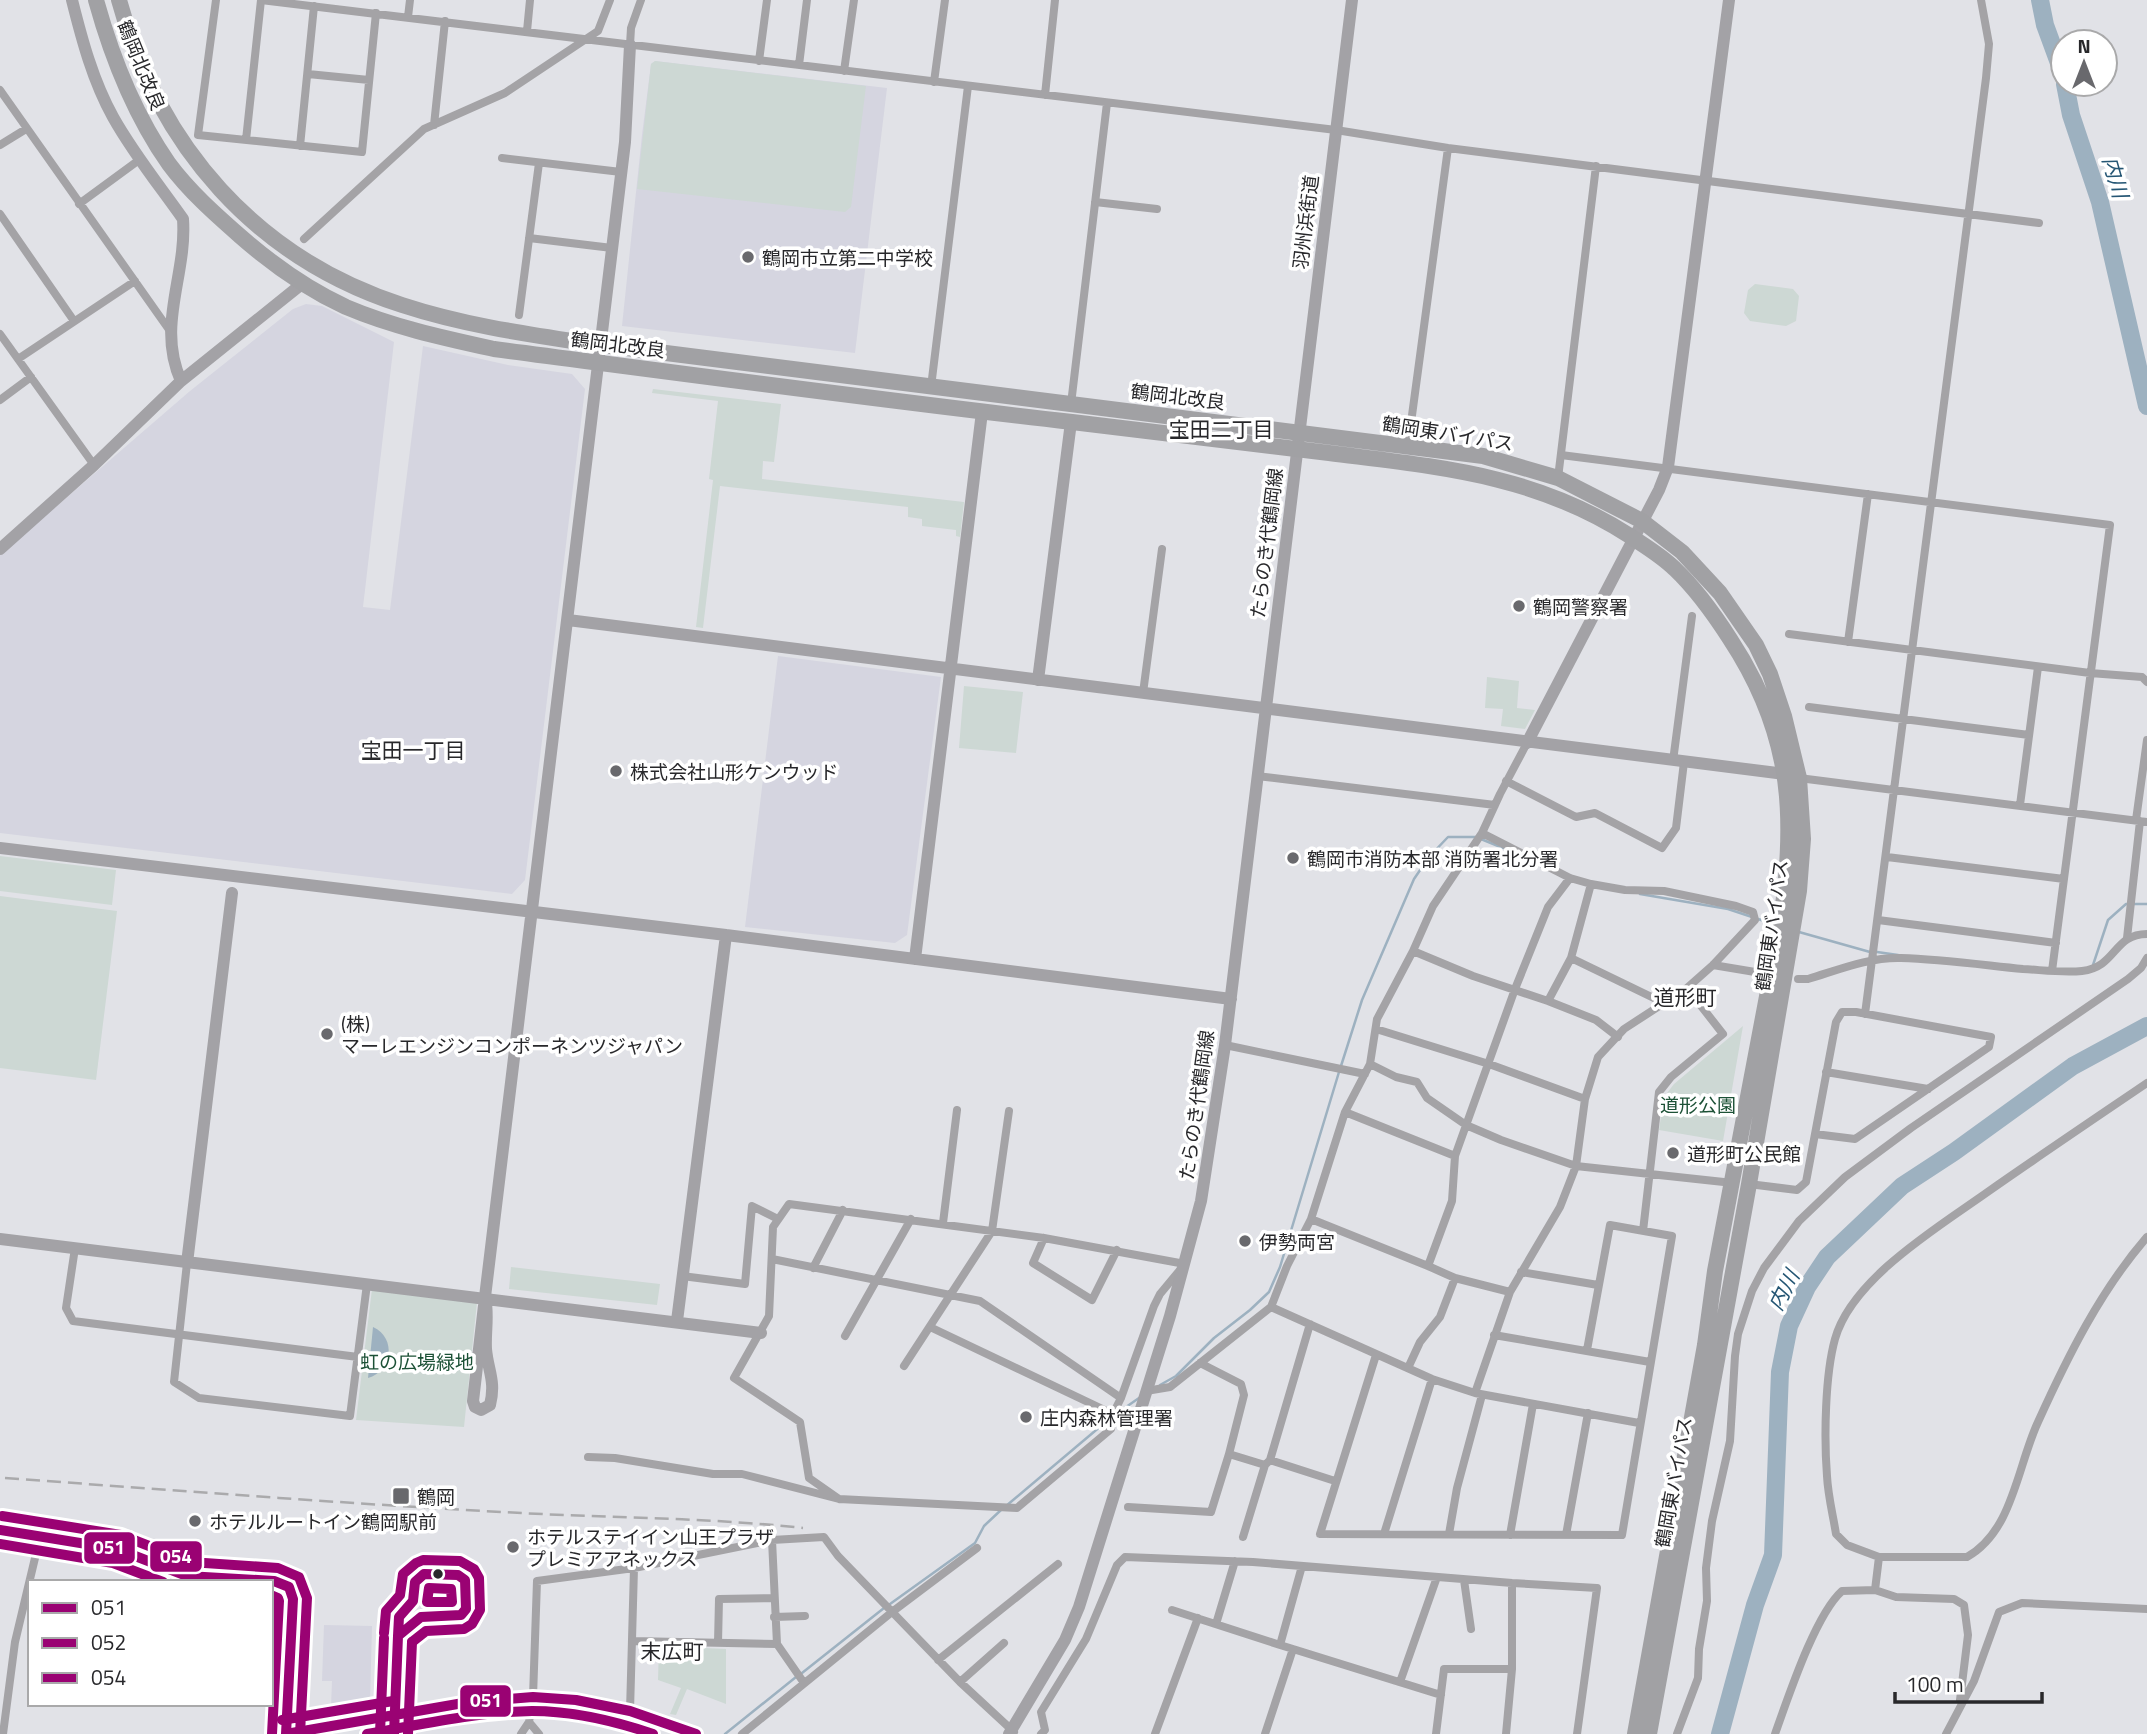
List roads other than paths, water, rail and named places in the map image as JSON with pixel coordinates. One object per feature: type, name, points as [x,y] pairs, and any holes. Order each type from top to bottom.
[{"type":"highway","name":"鶴岡北改良","points":[[96,0],[110,49],[125,85],[142,121],[170,165],[202,202],[270,262],[345,306],[445,339],[494,349],[982,412],[1298,441]]},
{"type":"highway","name":"鶴岡北改良","points":[[119,0],[130,41],[161,109],[190,152],[225,194],[251,220],[315,267],[400,304],[498,330],[1071,404],[1298,441]]},
{"type":"highway","name":"鶴岡東バイパス","points":[[1298,441],[1408,445],[1483,456],[1558,478],[1642,521],[1682,552],[1726,601],[1756,645],[1770,674],[1784,716],[1803,839],[1799,891],[1749,1184],[1649,1734]]},
{"type":"highway","name":"鶴岡東バイパス","points":[[1298,441],[1513,482],[1580,507],[1633,538],[1674,568],[1709,607],[1737,649],[1766,705],[1792,776],[1786,889],[1635,1734]]},
{"type":"main road","points":[[394,1734],[398,1636]]},
{"type":"street","points":[[72,0],[81,38],[111,114],[139,160],[183,219],[170,331],[173,363],[181,381]]},
{"type":"street","points":[[216,0],[198,135],[362,152],[376,13]]},
{"type":"street","points":[[246,140],[261,0],[1336,130],[1448,148],[2039,223]]},
{"type":"street","points":[[408,17],[410,0]]},
{"type":"street","points":[[527,31],[530,0]]},
{"type":"street","points":[[304,239],[424,129],[505,93],[598,32],[610,0]]},
{"type":"street","points":[[485,1297],[488,1311],[486,1351],[494,1383],[490,1405],[481,1410],[475,1407],[473,1401],[485,1297],[531,912],[568,620],[628,113],[631,29],[640,0]]},
{"type":"street","points":[[759,61],[767,0]]},
{"type":"street","points":[[799,65],[807,0]]},
{"type":"street","points":[[844,71],[854,0]]},
{"type":"street","points":[[934,82],[945,0]]},
{"type":"street","points":[[1045,95],[1055,0]]},
{"type":"street","name":"羽州浜街道","points":[[1298,441],[1352,0]]},
{"type":"street","points":[[1146,1391],[1170,1387],[1271,1307],[1287,1266],[1311,1219],[1345,1112],[1370,1064],[1377,1019],[1433,906],[1482,833],[1506,781],[1668,467],[1729,0]]},
{"type":"street","points":[[1865,1013],[1989,44],[1980,0]]},
{"type":"street","points":[[300,146],[314,6]]},
{"type":"street","points":[[434,125],[446,22]]},
{"type":"street","points":[[307,74],[369,80]]},
{"type":"street","points":[[931,387],[968,86]]},
{"type":"street","points":[[0,90],[170,331]]},
{"type":"street","points":[[1071,404],[1107,103]]},
{"type":"street","points":[[0,145],[26,129]]},
{"type":"street","points":[[1408,445],[1448,148]]},
{"type":"street","points":[[502,158],[621,172]]},
{"type":"street","points":[[79,204],[139,160]]},
{"type":"street","points":[[519,315],[539,163]]},
{"type":"street","points":[[1558,478],[1596,166]]},
{"type":"street","points":[[1095,201],[1157,209]]},
{"type":"street","points":[[0,214],[74,321]]},
{"type":"street","points":[[529,239],[612,248]]},
{"type":"street","points":[[18,359],[135,281]]},
{"type":"street","points":[[0,549],[94,465],[181,381],[303,283]]},
{"type":"street","points":[[1,337],[94,465]]},
{"type":"street","points":[[0,400],[31,377]]},
{"type":"street","points":[[915,959],[982,412]]},
{"type":"street","points":[[1038,680],[1071,422]]},
{"type":"street","name":"たらのき代鶴岡線","points":[[1012,1733],[1065,1640],[1091,1573],[1185,1264],[1204,1189],[1231,999],[1298,441]]},
{"type":"street","points":[[1560,455],[2109,525],[2052,971]]},
{"type":"street","points":[[1849,642],[1868,494]]},
{"type":"street","points":[[1143,694],[1162,549]]},
{"type":"street","points":[[1506,781],[1576,817],[1595,813],[1662,848],[1676,828],[1692,616]]},
{"type":"street","points":[[568,620],[2141,821]]},
{"type":"street","points":[[1789,634],[2038,667],[2142,677],[2147,682]]},
{"type":"street","points":[[2020,805],[2038,667]]},
{"type":"street","points":[[1809,707],[2029,735]]},
{"type":"street","points":[[2127,938],[2141,821],[2147,740]]},
{"type":"street","points":[[1257,776],[1495,805]]},
{"type":"street","points":[[1449,1534],[1478,1394],[1494,1335],[1510,1292],[1560,1207],[1576,1166],[1585,1099],[1598,1057],[1624,1029],[1687,988],[1713,965],[1755,920],[1753,912],[1735,906],[1664,891],[1625,890],[1570,878],[1482,833]]},
{"type":"street","points":[[0,848],[1231,999]]},
{"type":"street","points":[[1886,857],[2064,879]]},
{"type":"street","points":[[1428,1266],[1452,1201],[1455,1156],[1466,1125],[1548,907],[1570,878]]},
{"type":"street","points":[[1548,1001],[1571,958],[1591,884]]},
{"type":"street","points":[[232,893],[174,1382],[199,1398],[350,1416],[367,1284]]},
{"type":"street","points":[[1878,920],[2056,943]]},
{"type":"street","points":[[1798,979],[1808,979],[1873,960],[1900,958],[2052,971],[2094,970],[2106,963],[2127,938],[2134,934],[2147,934]]},
{"type":"street","points":[[677,1321],[726,935]]},
{"type":"street","points":[[1413,951],[1473,976],[1516,989],[1596,1020],[1618,1037]]},
{"type":"street","points":[[1571,958],[1664,1003]]},
{"type":"street","points":[[1677,1734],[1698,1678],[1699,1648],[1707,1601],[1706,1568],[1712,1521],[1730,1441],[1738,1334],[1752,1291],[1764,1268],[1799,1221],[1845,1177],[1911,1128],[2128,979],[2141,968],[2147,958]]},
{"type":"street","points":[[1713,965],[1761,973]]},
{"type":"street","points":[[1643,1231],[1659,1092],[1671,1077],[1723,1034],[1687,988]]},
{"type":"street","points":[[1370,1064],[1396,1077],[1417,1082],[1427,1098],[1466,1125],[1576,1166],[1797,1190],[1806,1182],[1826,1072],[1839,1015],[1847,1011],[1865,1013],[1991,1037],[1989,1047],[1855,1139],[1815,1134]]},
{"type":"street","points":[[1376,1029],[1489,1063],[1585,1099]]},
{"type":"street","points":[[1225,1045],[1365,1074]]},
{"type":"street","points":[[1826,1072],[1927,1089]]},
{"type":"street","points":[[2147,1083],[1922,1239],[1857,1298],[1844,1317],[1835,1338],[1828,1379],[1827,1477],[1836,1534],[1847,1545],[1879,1557],[1967,1557],[1978,1551],[2000,1525],[2036,1425],[2072,1351],[2107,1293],[2147,1237]]},
{"type":"street","points":[[943,1223],[957,1110]]},
{"type":"street","points":[[904,1366],[992,1231],[1009,1111]]},
{"type":"street","points":[[1345,1112],[1455,1156]]},
{"type":"street","points":[[588,1457],[615,1458],[713,1474],[742,1474],[839,1499],[1017,1508],[1111,1429],[1113,1414],[1122,1398],[1154,1306],[1160,1294],[1185,1264],[1044,1238],[789,1204],[773,1227],[768,1316],[734,1378],[800,1422],[809,1478],[839,1499]]},
{"type":"street","points":[[682,1276],[745,1284],[752,1206],[778,1219]]},
{"type":"street","points":[[813,1268],[843,1210]]},
{"type":"street","points":[[845,1336],[911,1219]]},
{"type":"street","points":[[1311,1219],[1455,1278],[1510,1292]]},
{"type":"street","points":[[1376,1355],[1320,1534],[1622,1535],[1672,1236],[1610,1225],[1587,1350]]},
{"type":"street","points":[[1044,1238],[1033,1263],[1092,1300],[1117,1250]]},
{"type":"street","points":[[0,1239],[761,1333]]},
{"type":"street","points":[[75,1248],[66,1308],[73,1321],[358,1357]]},
{"type":"street","points":[[772,1259],[980,1301],[1122,1398]]},
{"type":"street","points":[[1521,1272],[1598,1286]]},
{"type":"street","points":[[1408,1368],[1420,1342],[1440,1317],[1455,1278]]},
{"type":"street","points":[[1271,1307],[1432,1379],[1478,1394],[1639,1423]]},
{"type":"street","points":[[1243,1537],[1310,1324]]},
{"type":"street","points":[[930,1327],[1113,1414]]},
{"type":"street","points":[[1494,1335],[1650,1362]]},
{"type":"street","points":[[1128,1507],[1211,1512],[1244,1395],[1241,1384],[1200,1363]]},
{"type":"street","points":[[1384,1534],[1432,1379]]},
{"type":"street","points":[[1510,1535],[1533,1404]]},
{"type":"street","points":[[1566,1535],[1588,1413]]},
{"type":"street","points":[[1229,1454],[1335,1481]]},
{"type":"street","points":[[0,1530],[117,1549],[187,1576],[257,1580]]},
{"type":"street","points":[[30,1580],[40,1536]]},
{"type":"street","points":[[521,1734],[529,1721],[533,1697],[537,1581],[634,1568],[772,1540],[824,1537],[838,1556],[1012,1733]]},
{"type":"street","points":[[772,1540],[777,1644],[804,1683]]},
{"type":"street","points":[[741,1734],[892,1612],[977,1548]]},
{"type":"street","points":[[1041,1734],[1045,1730],[1041,1712],[1086,1639],[1117,1566],[1125,1557],[1235,1561],[1597,1588],[1577,1734]]},
{"type":"street","points":[[1875,1590],[1879,1557]]},
{"type":"street","points":[[1216,1624],[1235,1561]]},
{"type":"street","points":[[938,1660],[1058,1564]]},
{"type":"street","points":[[1280,1645],[1302,1566]]},
{"type":"street","points":[[630,1711],[634,1568]]},
{"type":"street","points":[[1401,1682],[1437,1577]]},
{"type":"street","points":[[1465,1580],[1471,1629]]},
{"type":"street","points":[[273,1581],[289,1587],[293,1599],[285,1734],[469,1702],[533,1697],[576,1700],[630,1711],[696,1734]]},
{"type":"street","points":[[1506,1734],[1512,1669],[1512,1583]]},
{"type":"street","points":[[3,1734],[15,1642],[28,1587]]},
{"type":"street","points":[[1775,1734],[1805,1656],[1829,1606],[1842,1591],[1875,1590],[1896,1597],[1954,1599],[1964,1605],[1968,1635],[1959,1706]]},
{"type":"street","points":[[718,1643],[719,1598],[773,1598]]},
{"type":"street","points":[[1946,1734],[1974,1681],[1999,1612],[2022,1603],[2147,1609]]},
{"type":"street","points":[[1172,1610],[1441,1695]]},
{"type":"street","points":[[774,1617],[805,1616]]},
{"type":"street","points":[[1155,1734],[1198,1618]]},
{"type":"street","points":[[632,1641],[777,1644]]},
{"type":"street","points":[[960,1682],[1004,1643]]},
{"type":"street","points":[[1265,1734],[1293,1649]]},
{"type":"street","points":[[1436,1734],[1444,1668],[1512,1669]]},
{"type":"street","points":[[529,1721],[539,1734]]},
{"type":"water","points":[[373,1327],[386,1339],[388,1354],[382,1369],[368,1378]]},
{"type":"waterway","name":"内川","points":[[2040,0],[2049,36]]},
{"type":"waterway","name":"内川","points":[[2068,98],[2100,202],[2147,406]]},
{"type":"waterway","points":[[1341,1066],[1362,1000],[1414,879],[1429,857],[1448,837],[1476,837],[1503,848]]},
{"type":"waterway","points":[[1640,894],[1728,909],[1773,924]]},
{"type":"waterway","points":[[2093,965],[2108,920],[2126,904],[2147,904]]},
{"type":"waterway","points":[[1799,932],[1870,952]]},
{"type":"waterway","points":[[1877,952],[1898,955]]},
{"type":"waterway","name":"内川","points":[[1720,1734],[1755,1605],[1773,1555],[1780,1372],[1789,1326],[1807,1287],[1827,1257],[1902,1186],[2073,1066],[2147,1026]]},
{"type":"waterway","points":[[1160,1385],[1176,1376],[1214,1338],[1269,1292],[1280,1267],[1339,1072]]},
{"type":"waterway","points":[[1116,1414],[1139,1398]]},
{"type":"waterway","points":[[1006,1506],[1108,1420]]},
{"type":"waterway","points":[[890,1604],[975,1543],[984,1526],[1001,1510]]},
{"type":"waterway","points":[[802,1673],[884,1608]]},
{"type":"waterway","points":[[725,1734],[796,1677]]},
{"type":"railway","points":[[5,1478],[378,1505],[803,1528]]},
{"type":"place","name":"鶴岡市立第二中学校","points":[[748,257]]},
{"type":"place","name":"鶴岡警察署","points":[[1519,606]]},
{"type":"place","name":"株式会社山形ケンウッド","points":[[616,771]]},
{"type":"place","name":"鶴岡市消防本部 消防署北分署","points":[[1293,858]]},
{"type":"place","name":"(株) マーレエンジンコンポーネンツジャパン","points":[[327,1034]]},
{"type":"place","name":"道形町公民館","points":[[1673,1153]]},
{"type":"place","name":"伊勢両宮","points":[[1245,1241]]},
{"type":"place","name":"庄内森林管理署","points":[[1026,1417]]},
{"type":"place","name":"鶴岡","points":[[401,1496]]},
{"type":"place","name":"ホテルルートイン鶴岡駅前","points":[[195,1521]]},
{"type":"place","name":"ホテルステイイン山王プラザ プレミアアネックス","points":[[513,1547]]},
{"type":"district","name":"宝田二丁目","points":[[1221,429]]},
{"type":"district","name":"宝田一丁目","points":[[413,750]]},
{"type":"district","name":"道形町","points":[[1685,997]]},
{"type":"district","name":"末広町","points":[[672,1651]]},
{"type":"park label","name":"道形公園","points":[[1698,1104]]},
{"type":"park label","name":"虹の広場緑地","points":[[417,1361]]}]
